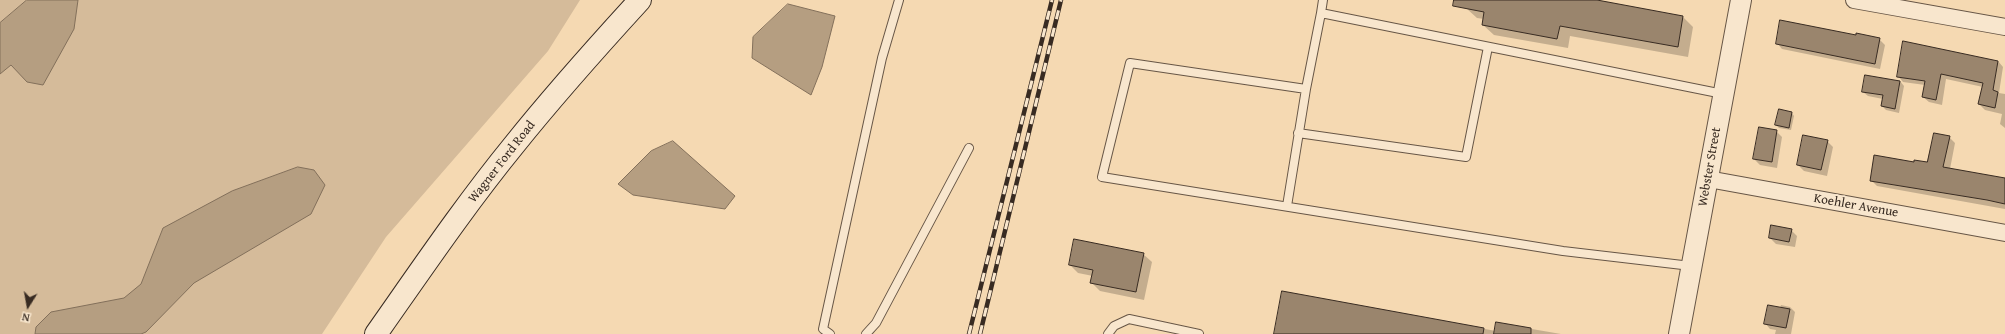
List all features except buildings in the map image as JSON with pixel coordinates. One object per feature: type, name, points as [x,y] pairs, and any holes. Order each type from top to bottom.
[{"type":"main road","name":"Wagner Ford Road","points":[[376,334],[470,202],[514,145],[571,76],[640,0]]},
{"type":"street","name":"Webster Street","points":[[1679,334],[1741,0]]},
{"type":"street","points":[[1854,0],[2005,27]]},
{"type":"street","name":"Koehler Avenue","points":[[1708,179],[2005,233]]},
{"type":"lane","points":[[830,334],[824,329],[882,58],[899,0]]},
{"type":"lane","points":[[1287,206],[1298,133],[1323,0]]},
{"type":"lane","points":[[1321,13],[1723,94]]},
{"type":"lane","points":[[1298,133],[1466,157],[1488,47]]},
{"type":"lane","points":[[1306,89],[1130,63],[1102,177],[1563,251],[1692,266]]},
{"type":"lane","points":[[866,334],[876,323],[969,148]]},
{"type":"lane","points":[[1108,334],[1114,326],[1129,319],[1199,334]]},
{"type":"shaded area","points":[[0,0],[580,0],[548,51],[386,237],[322,334],[0,334]]},
{"type":"shaded area","points":[[27,0],[78,0],[74,29],[43,85],[27,82],[11,65],[0,74],[0,23]]},
{"type":"shaded area","points":[[788,4],[835,16],[822,67],[811,95],[752,58],[753,37]]},
{"type":"shaded area","points":[[673,141],[735,196],[725,209],[633,195],[618,184],[651,151]]},
{"type":"shaded area","points":[[298,167],[314,170],[325,185],[311,214],[194,283],[146,332],[141,334],[35,334],[36,327],[51,312],[124,298],[141,284],[163,228],[232,191]]},
{"type":"railway","points":[[969,334],[1052,0]]},
{"type":"railway","points":[[980,334],[1061,0]]}]
